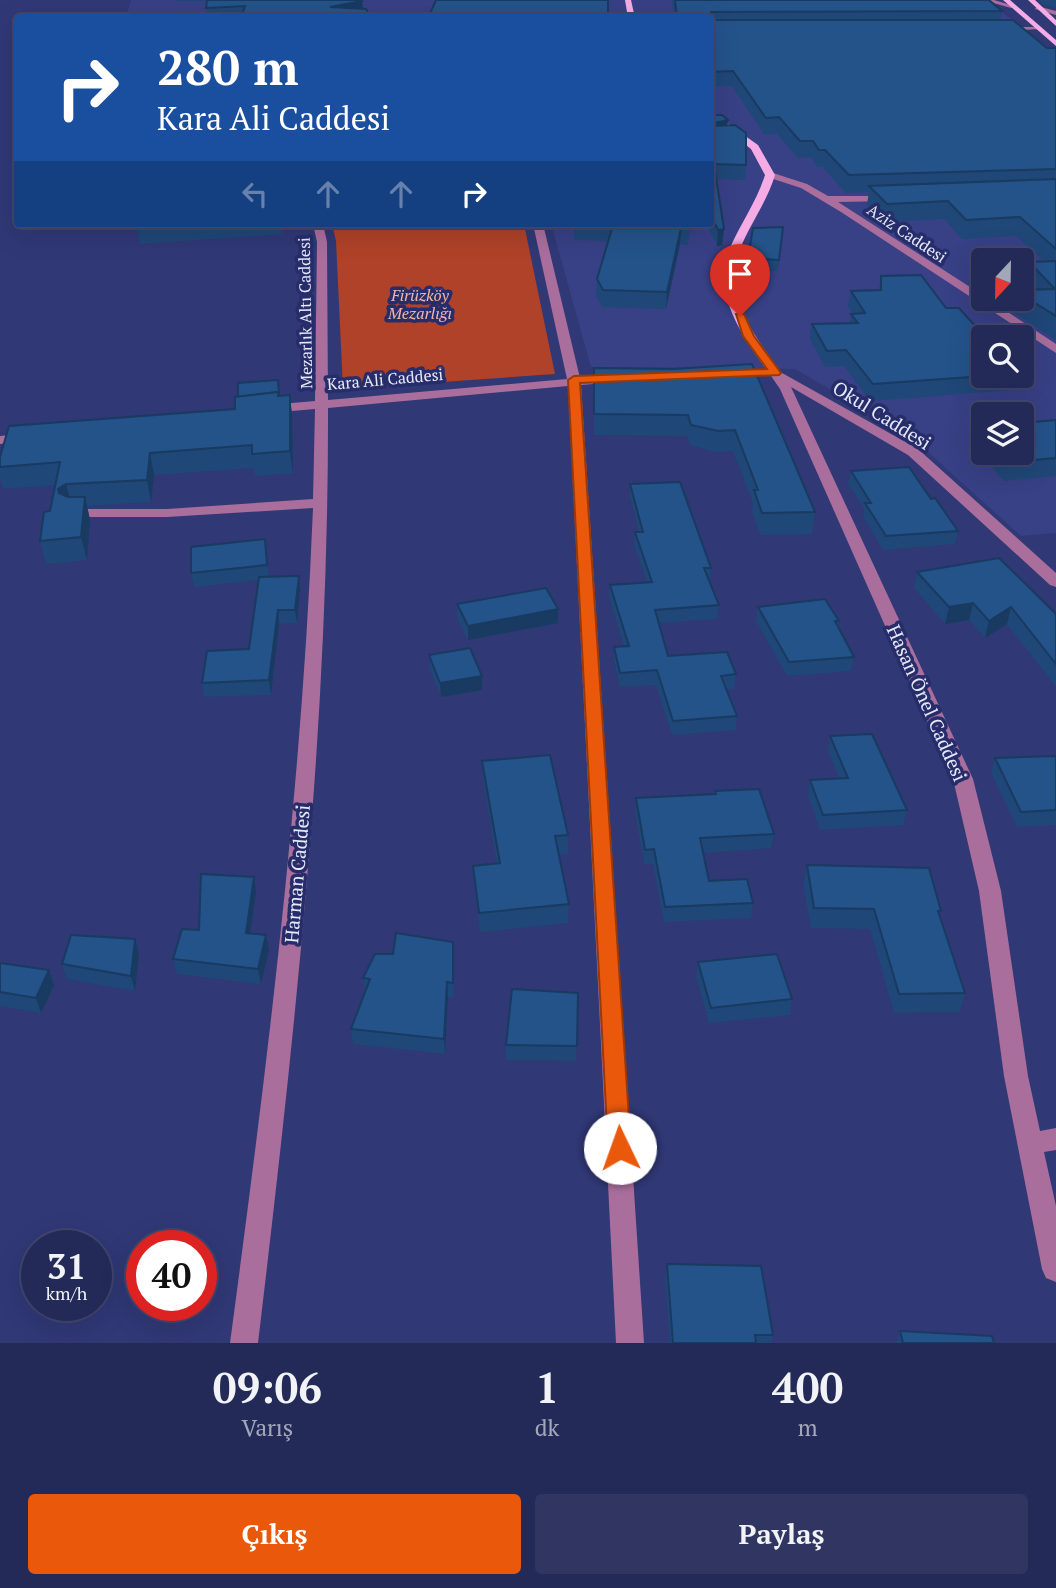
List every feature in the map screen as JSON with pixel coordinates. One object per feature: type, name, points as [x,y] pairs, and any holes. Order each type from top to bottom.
[{"type":"main road","points":[[1031,0],[1056,24]]},
{"type":"main road","points":[[1008,3],[1056,44]]},
{"type":"main road","points":[[714,116],[755,146],[765,160],[770,175]]},
{"type":"main road","name":"Hasan Önel Caddesi","points":[[768,373],[748,336],[732,297],[728,272],[734,251],[766,192],[770,175]]},
{"type":"street","points":[[978,4],[989,1],[1008,3]]},
{"type":"street","points":[[1037,8],[1056,13]]},
{"type":"street","points":[[367,9],[374,14]]},
{"type":"street","points":[[995,30],[1037,29]]},
{"type":"street","points":[[714,125],[726,125]]},
{"type":"street","name":"Aziz Caddesi","points":[[770,175],[804,186],[826,199],[1056,349]]},
{"type":"street","points":[[826,199],[905,197]]},
{"type":"street","name":"Mezarlık Altı Caddesi","points":[[319,228],[322,242],[322,402]]},
{"type":"street","points":[[539,228],[574,380],[630,1343]]},
{"type":"street","name":"Okul Caddesi","points":[[768,373],[913,452],[1056,582]]},
{"type":"street","name":"Hasan Önel Caddesi","points":[[768,373],[786,388],[963,779],[990,891],[1016,1076],[1056,1269]]},
{"type":"street","name":"Kara Ali Caddesi","points":[[255,410],[574,380],[628,378]]},
{"type":"street","name":"Harman Caddesi","points":[[244,1343],[284,1021],[315,622],[322,402]]},
{"type":"street","points":[[0,440],[40,435]]},
{"type":"street","points":[[73,513],[167,513],[319,503]]},
{"type":"street","points":[[1030,1144],[1056,1139]]},
{"type":"shaded area","points":[[131,0],[993,0],[1003,13],[1056,53],[1056,533],[1021,536],[909,435],[795,369],[591,367],[552,228],[714,228],[714,14],[127,14]]},
{"type":"green space","name":"Firüzköy Mezarlığı","points":[[333,228],[525,228],[555,374],[343,389],[336,241]]},
{"type":"building","points":[[207,0],[361,0],[330,7],[366,9],[369,14],[242,14],[245,6],[206,8]]},
{"type":"building","points":[[436,0],[608,0],[608,14],[430,14]]},
{"type":"building","points":[[675,0],[989,0],[1002,11],[711,12],[677,14]]},
{"type":"building","points":[[714,20],[1013,20],[1047,48],[1056,48],[1056,169],[849,175],[825,150],[819,150],[813,141],[800,141],[779,117],[766,118],[733,71],[714,72]]},
{"type":"building","points":[[714,115],[722,115],[728,120],[714,123]]},
{"type":"building","points":[[735,125],[746,133],[746,165],[714,164],[714,126]]},
{"type":"building","points":[[714,164],[724,229],[718,230],[714,222]]},
{"type":"building","points":[[1056,179],[1056,249],[1020,217],[966,220],[948,201],[887,204],[869,186]]},
{"type":"building","points":[[783,227],[779,260],[748,258],[753,228]]},
{"type":"building","points":[[612,228],[681,228],[667,292],[603,290],[597,279]]},
{"type":"building","points":[[1056,261],[1056,316],[1034,302],[1034,290],[1055,289],[1034,267],[1034,262]]},
{"type":"building","points":[[921,275],[946,308],[959,308],[974,325],[971,325],[971,377],[873,384],[846,350],[827,351],[812,324],[858,323],[851,314],[865,313],[851,291],[881,290],[881,276]]},
{"type":"building","points":[[752,364],[815,512],[762,513],[754,490],[758,490],[735,430],[718,431],[691,425],[688,415],[594,414],[594,368],[672,369]]},
{"type":"building","points":[[278,380],[279,394],[238,397],[238,383]]},
{"type":"building","points":[[278,392],[278,396],[290,395],[290,451],[252,454],[252,445],[150,453],[147,480],[66,484],[58,489],[59,493],[68,497],[85,497],[81,537],[40,541],[44,512],[50,511],[60,462],[0,467],[0,457],[9,426],[235,409],[235,397]]},
{"type":"building","points":[[1056,420],[1056,458],[1034,460],[1034,422]]},
{"type":"building","points":[[909,467],[958,531],[886,536],[865,503],[871,503],[851,471]]},
{"type":"building","points":[[680,482],[711,568],[704,568],[719,605],[655,610],[668,656],[727,652],[736,674],[721,676],[737,716],[673,721],[657,670],[620,673],[614,647],[629,646],[610,585],[652,582],[635,532],[643,532],[630,484]]},
{"type":"building","points":[[265,539],[267,565],[191,573],[191,547]]},
{"type":"building","points":[[999,558],[1056,614],[1056,664],[1011,607],[989,621],[973,603],[949,607],[917,572]]},
{"type":"building","points":[[299,576],[295,610],[278,610],[269,680],[202,683],[207,651],[249,649],[259,577]]},
{"type":"building","points":[[546,588],[558,609],[468,626],[457,604]]},
{"type":"building","points":[[825,599],[839,621],[835,621],[854,657],[789,662],[758,607]]},
{"type":"building","points":[[470,648],[482,676],[440,683],[429,655]]},
{"type":"building","points":[[872,734],[907,810],[823,815],[810,780],[848,778],[830,736]]},
{"type":"building","points":[[550,755],[568,835],[555,836],[569,904],[479,913],[473,866],[500,863],[482,761]]},
{"type":"building","points":[[1056,756],[1056,810],[1021,812],[995,758]]},
{"type":"building","points":[[759,789],[774,834],[700,838],[709,881],[747,879],[753,903],[665,907],[654,849],[645,850],[636,798]]},
{"type":"building","points":[[807,865],[929,868],[941,911],[938,911],[965,993],[899,994],[874,909],[814,908]]},
{"type":"building","points":[[201,874],[254,877],[246,933],[266,935],[258,969],[173,959],[182,929],[199,930]]},
{"type":"building","points":[[396,933],[453,942],[453,983],[447,982],[444,1039],[351,1029],[370,979],[363,978],[375,954],[393,954]]},
{"type":"building","points":[[71,935],[135,939],[131,976],[62,964]]},
{"type":"building","points":[[777,954],[792,999],[711,1008],[698,962]]},
{"type":"building","points":[[0,963],[49,970],[36,998],[0,992]]},
{"type":"building","points":[[512,989],[578,993],[577,1046],[506,1045]]},
{"type":"building","points":[[667,1264],[761,1266],[773,1335],[755,1335],[756,1343],[673,1343]]},
{"type":"building","points":[[900,1331],[992,1336],[994,1343],[903,1343]]},
{"type":"route","points":[[620,1148],[574,380],[775,373],[748,336],[740,316]]}]
